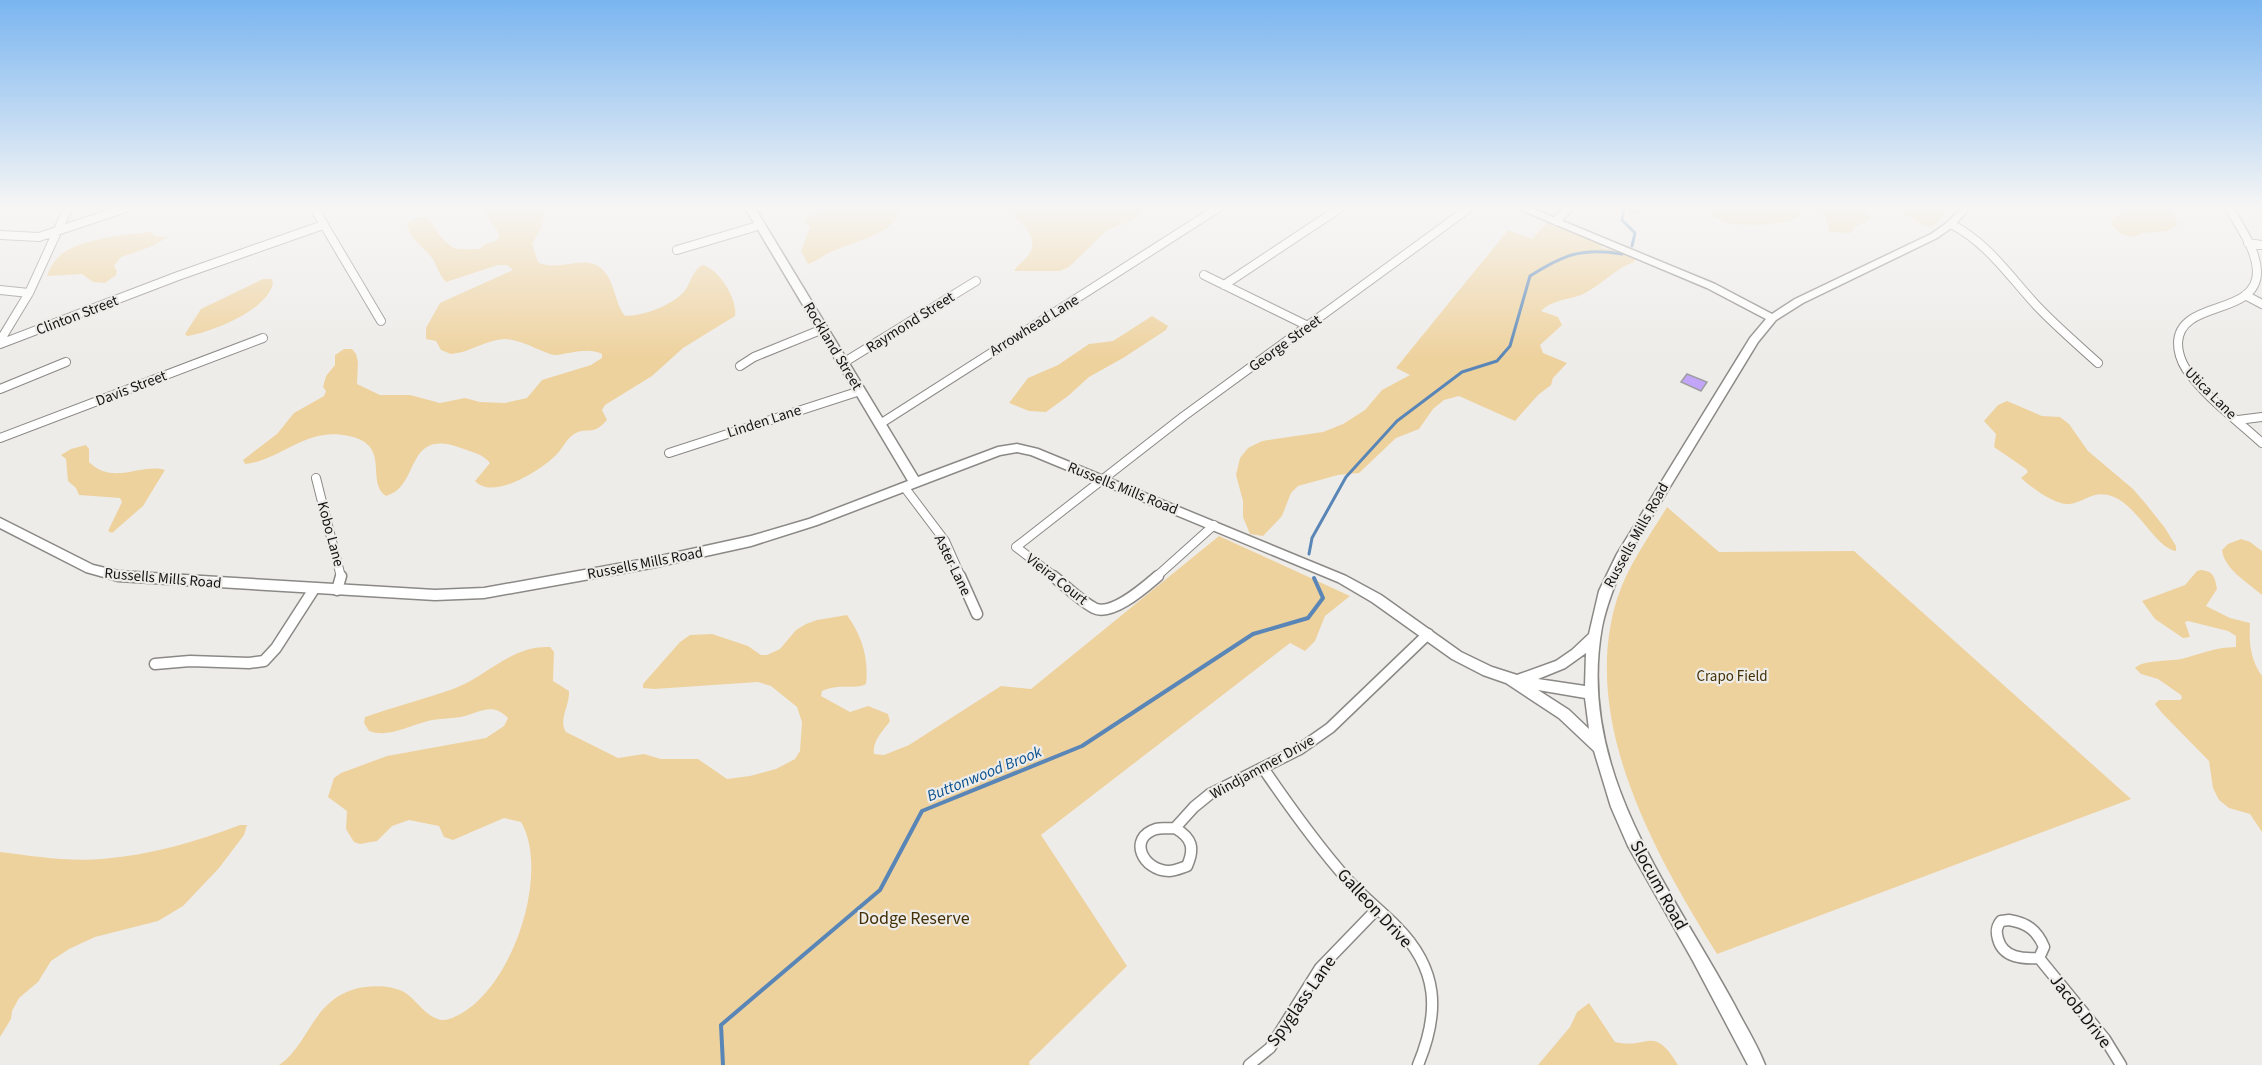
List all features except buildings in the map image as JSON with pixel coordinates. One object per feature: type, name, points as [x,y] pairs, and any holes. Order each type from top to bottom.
[{"type":"main road","name":"Rockland Street","points":[[781,258],[880,424],[910,486]]},
{"type":"main road","points":[[1644,258],[1709,285],[1772,318]]},
{"type":"main road","name":"Russells Mills Road","points":[[0,523],[90,569],[108,574],[314,589],[460,595],[522,587],[751,541],[799,527],[1011,448],[1034,452],[1353,584],[1386,603],[1474,665],[1503,676],[1591,693],[1592,639],[1603,596],[1618,562],[1754,340],[1772,318],[1799,301],[1893,258]]},
{"type":"main road","points":[[1518,679],[1564,664],[1580,653],[1592,639]]},
{"type":"main road","points":[[1503,676],[1555,707],[1600,748]]},
{"type":"main road","name":"Slocum Road","points":[[1591,693],[1600,748],[1615,797],[1633,841],[1757,1065]]},
{"type":"street","points":[[0,342],[30,293],[45,258]]},
{"type":"street","name":"Clinton Street","points":[[0,342],[230,258]]},
{"type":"street","points":[[343,258],[381,321]]},
{"type":"street","name":"Arrowhead Lane","points":[[880,424],[1140,258]]},
{"type":"street","points":[[1224,285],[1265,258]]},
{"type":"street","name":"George Street","points":[[1102,480],[1401,258]]},
{"type":"street","points":[[1994,258],[2039,308],[2098,363]]},
{"type":"street","points":[[2253,258],[2256,278],[2252,289],[2245,296],[2262,304]]},
{"type":"street","points":[[1204,275],[1308,326]]},
{"type":"street","name":"Raymond Street","points":[[843,363],[976,281]]},
{"type":"street","points":[[0,290],[30,293]]},
{"type":"street","name":"Utica Lane","points":[[2245,296],[2181,325],[2176,337],[2180,360],[2185,368],[2262,443]]},
{"type":"street","points":[[740,366],[754,357],[823,329]]},
{"type":"street","name":"Davis Street","points":[[0,438],[263,338]]},
{"type":"street","points":[[0,389],[66,362]]},
{"type":"street","name":"Linden Lane","points":[[669,453],[861,391]]},
{"type":"street","points":[[2238,420],[2262,417]]},
{"type":"street","name":"Kobo Lane","points":[[316,478],[342,574],[337,590]]},
{"type":"street","name":"Vieira Court","points":[[1102,480],[1016,547],[1094,608],[1102,611],[1114,608],[1129,598],[1203,538],[1214,525]]},
{"type":"street","name":"Aster Lane","points":[[910,486],[945,541],[977,614]]},
{"type":"street","points":[[155,664],[264,661],[276,648],[314,589]]},
{"type":"street","name":"Windjammer Drive","points":[[1175,828],[1196,804],[1217,790],[1314,740],[1351,709],[1404,652],[1428,634]]},
{"type":"street","name":"Galleon Drive","points":[[1263,768],[1296,819],[1355,889],[1405,935],[1423,963],[1434,990],[1435,1018],[1428,1045],[1418,1065]]},
{"type":"street","points":[[1162,827],[1175,828],[1188,836],[1191,841],[1192,849],[1186,866],[1178,871],[1166,872],[1144,861],[1139,852],[1140,842],[1146,833],[1162,827]]},
{"type":"street","name":"Spyglass Lane","points":[[1249,1065],[1270,1048],[1320,968],[1377,909]]},
{"type":"street","points":[[2009,920],[2029,925],[2037,931],[2044,947],[2039,958],[2022,960],[2004,950],[1998,942],[1997,926],[2001,921],[2009,920]]},
{"type":"street","name":"Jacob Drive","points":[[2039,958],[2105,1039],[2121,1065]]},
{"type":"green space","points":[[58,258],[120,258],[114,266],[117,271],[116,275],[105,283],[93,282],[82,274],[47,276],[51,266]]},
{"type":"green space","points":[[432,258],[537,258],[538,262],[546,265],[588,263],[595,265],[602,269],[610,279],[625,316],[649,312],[667,305],[681,295],[694,273],[702,265],[721,278],[734,302],[735,316],[683,348],[652,376],[605,405],[602,410],[607,420],[602,425],[594,430],[574,434],[557,454],[539,469],[505,486],[493,488],[475,481],[490,463],[484,457],[443,444],[430,445],[421,452],[404,482],[397,490],[386,496],[380,490],[377,482],[376,464],[370,447],[349,436],[334,434],[306,440],[258,462],[245,464],[243,460],[277,434],[294,413],[324,396],[326,391],[323,387],[326,376],[335,365],[335,355],[344,349],[352,349],[356,354],[357,384],[380,395],[410,395],[440,403],[465,398],[480,402],[505,403],[527,398],[542,380],[591,365],[602,358],[602,354],[591,351],[553,355],[519,342],[504,339],[451,354],[441,350],[436,341],[426,339],[426,328],[440,303],[513,270],[507,265],[498,265],[446,282]]},
{"type":"green space","points":[[805,258],[820,258],[815,261],[808,264]]},
{"type":"green space","points":[[1026,258],[1079,258],[1069,267],[1060,271],[1014,271]]},
{"type":"green space","points":[[1486,258],[1636,258],[1634,262],[1581,295],[1555,302],[1541,311],[1558,317],[1562,325],[1540,345],[1543,353],[1567,363],[1553,378],[1551,385],[1538,395],[1515,421],[1459,396],[1444,400],[1433,409],[1419,429],[1396,438],[1359,473],[1338,475],[1298,486],[1291,493],[1282,516],[1263,536],[1250,534],[1243,517],[1243,501],[1236,475],[1240,458],[1248,448],[1262,441],[1323,432],[1343,424],[1365,410],[1382,390],[1410,375],[1396,368]]},
{"type":"green space","points":[[263,279],[271,279],[273,282],[262,301],[251,310],[224,325],[197,334],[187,336],[185,334],[201,309]]},
{"type":"green space","points":[[1152,316],[1168,326],[1166,330],[1089,377],[1046,412],[1029,411],[1009,403],[1028,378],[1058,365],[1089,344],[1113,341]]},
{"type":"green space","points":[[2007,401],[2042,416],[2060,417],[2069,424],[2088,451],[2133,489],[2146,504],[2165,528],[2176,546],[2176,551],[2162,543],[2131,509],[2114,497],[2101,494],[2076,503],[2064,504],[2044,495],[2021,478],[2028,472],[1994,447],[1996,434],[1984,421],[1998,405]]},
{"type":"green space","points":[[86,445],[89,449],[89,462],[98,469],[117,473],[146,469],[165,470],[143,506],[112,533],[108,531],[122,502],[120,498],[79,495],[76,488],[68,481],[66,459],[61,455],[71,449]]},
{"type":"green space","name":"Crapo Field","points":[[1667,507],[1719,552],[1854,551],[2131,799],[1717,954],[1670,874],[1648,830],[1630,785],[1616,739],[1608,692],[1608,645],[1617,599],[1633,563]]},
{"type":"green space","name":"Dodge Reserve","points":[[1219,536],[1350,596],[1325,616],[1315,641],[1305,651],[1290,643],[1041,835],[1127,966],[1029,1062],[1030,1065],[279,1065],[289,1056],[329,1003],[355,989],[380,986],[399,990],[430,1015],[442,1020],[449,1019],[471,1007],[490,988],[506,962],[519,933],[528,903],[531,872],[529,845],[521,822],[504,818],[453,840],[444,837],[439,826],[409,820],[392,826],[377,841],[360,844],[354,842],[346,829],[347,811],[328,797],[334,778],[341,773],[387,756],[486,738],[504,726],[508,718],[491,709],[461,717],[436,719],[398,731],[376,733],[369,731],[364,723],[365,717],[465,684],[523,651],[550,647],[554,652],[553,681],[569,691],[563,723],[566,732],[618,758],[644,754],[661,759],[698,759],[727,779],[750,776],[776,769],[795,759],[800,751],[802,722],[797,707],[771,686],[758,682],[654,689],[643,688],[643,684],[680,642],[690,635],[712,634],[748,646],[761,655],[767,655],[780,649],[796,630],[806,624],[847,615],[857,631],[863,648],[867,674],[866,684],[828,689],[822,691],[821,696],[850,712],[868,706],[888,714],[890,721],[879,736],[874,749],[874,754],[884,755],[909,745],[1001,686],[1031,689]]},
{"type":"green space","points":[[2241,539],[2250,542],[2262,551],[2262,595],[2232,569],[2224,557],[2222,550],[2228,544]]},
{"type":"green space","points":[[2201,570],[2213,576],[2217,589],[2206,606],[2230,618],[2250,623],[2251,651],[2262,676],[2262,832],[2250,814],[2229,808],[2219,800],[2213,788],[2209,761],[2155,704],[2159,700],[2180,700],[2181,695],[2158,679],[2141,674],[2135,668],[2144,663],[2180,659],[2216,649],[2236,647],[2236,636],[2228,631],[2188,621],[2185,622],[2190,637],[2183,638],[2155,619],[2142,601],[2185,585],[2197,571]]},
{"type":"green space","points":[[240,825],[247,825],[244,835],[219,868],[183,906],[158,921],[95,937],[69,949],[51,961],[38,982],[19,998],[12,1011],[11,1019],[0,1037],[0,852],[76,860],[120,857],[172,847]]},
{"type":"green space","points":[[1589,1003],[1615,1042],[1626,1044],[1656,1041],[1669,1052],[1678,1065],[1538,1065],[1570,1027],[1577,1012]]},
{"type":"waterway","name":"Buttonwood Brook","points":[[1309,554],[1312,538],[1346,477],[1397,421],[1462,372],[1497,361],[1510,346],[1530,276],[1564,258]]},
{"type":"waterway","name":"Buttonwood Brook","points":[[723,1065],[721,1025],[880,890],[922,811],[1082,746],[1253,634],[1308,618],[1323,598],[1314,578]]}]
